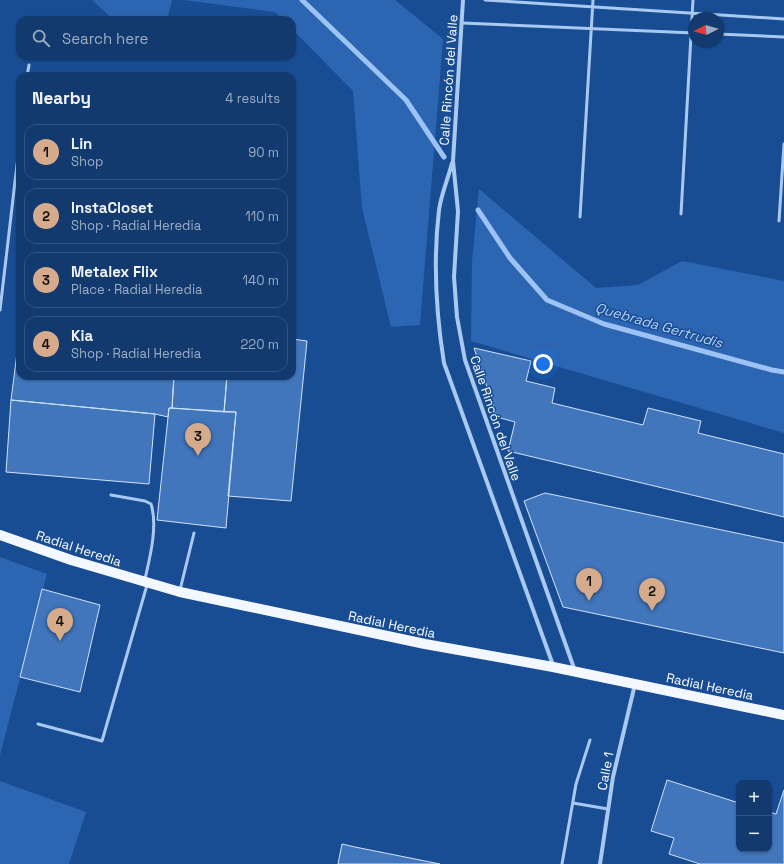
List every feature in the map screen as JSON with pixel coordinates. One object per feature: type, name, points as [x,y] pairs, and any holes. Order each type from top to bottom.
[{"type":"main road","name":"Radial Heredia","points":[[0,535],[71,560],[180,592],[425,644],[553,667],[784,715]]},
{"type":"street","name":"Calle Rincón del Valle","points":[[463,0],[453,161],[458,211],[454,277],[457,317],[465,360],[575,672]]},
{"type":"street","name":"Calle Rincón del Valle","points":[[453,161],[439,209],[436,254],[436,303],[444,363],[553,667]]},
{"type":"street","name":"Calle 1","points":[[600,864],[613,777],[635,684]]},
{"type":"lane","points":[[484,0],[688,13]]},
{"type":"lane","points":[[580,217],[592,0]]},
{"type":"lane","points":[[692,12],[693,0]]},
{"type":"lane","points":[[724,15],[784,19]]},
{"type":"lane","points":[[462,23],[688,33]]},
{"type":"lane","points":[[724,34],[784,37]]},
{"type":"lane","points":[[681,214],[691,48]]},
{"type":"lane","points":[[28,72],[29,65]]},
{"type":"lane","points":[[779,222],[784,144]]},
{"type":"lane","points":[[0,310],[16,173]]},
{"type":"lane","points":[[38,724],[102,741],[146,583],[152,552],[154,512],[152,504],[145,501],[111,495]]},
{"type":"lane","points":[[180,592],[194,533]]},
{"type":"lane","points":[[562,864],[576,784],[590,740]]},
{"type":"lane","points":[[573,803],[608,809]]},
{"type":"shaded area","points":[[92,0],[172,0],[168,16],[110,16]]},
{"type":"shaded area","points":[[184,0],[395,0],[443,39],[420,325],[391,327],[362,208],[353,91],[296,33],[296,16],[280,16],[275,12]]},
{"type":"shaded area","points":[[479,189],[596,288],[638,285],[682,261],[784,281],[784,433],[471,341],[472,261]]},
{"type":"shaded area","points":[[0,557],[47,574],[0,755]]},
{"type":"shaded area","points":[[0,781],[86,812],[69,864],[0,864]]},
{"type":"building","points":[[296,340],[307,341],[291,501],[228,496],[236,412],[224,412],[227,380],[296,380]]},
{"type":"building","points":[[474,348],[531,361],[526,381],[555,388],[552,403],[643,425],[648,408],[701,421],[698,433],[784,454],[784,517],[508,451],[515,422],[497,417]]},
{"type":"building","points":[[16,361],[16,380],[174,380],[172,408],[169,408],[168,417],[155,414],[11,400]]},
{"type":"building","points":[[174,380],[227,380],[224,412],[172,408]]},
{"type":"building","points":[[11,400],[155,414],[149,484],[6,472]]},
{"type":"building","points":[[169,408],[236,412],[226,528],[157,520]]},
{"type":"building","points":[[545,493],[784,543],[784,653],[563,607],[524,501]]},
{"type":"building","points":[[42,589],[100,605],[80,692],[20,677]]},
{"type":"building","points":[[667,780],[736,802],[736,852],[772,852],[772,813],[776,814],[784,790],[784,864],[700,864],[669,854],[674,838],[651,831]]},
{"type":"building","points":[[342,844],[355,847],[440,864],[338,864]]},
{"type":"waterway","name":"Quebrada Gertrudis","points":[[302,0],[406,100],[444,157]]},
{"type":"waterway","name":"Quebrada Gertrudis","points":[[478,210],[510,258],[547,300],[604,324],[784,372]]},
{"type":"place","name":"Metalex Flix","points":[[198,456]]},
{"type":"place","name":"Lin","points":[[589,601]]},
{"type":"place","name":"InstaCloset","points":[[652,611]]},
{"type":"place","name":"Kia","points":[[60,641]]}]
